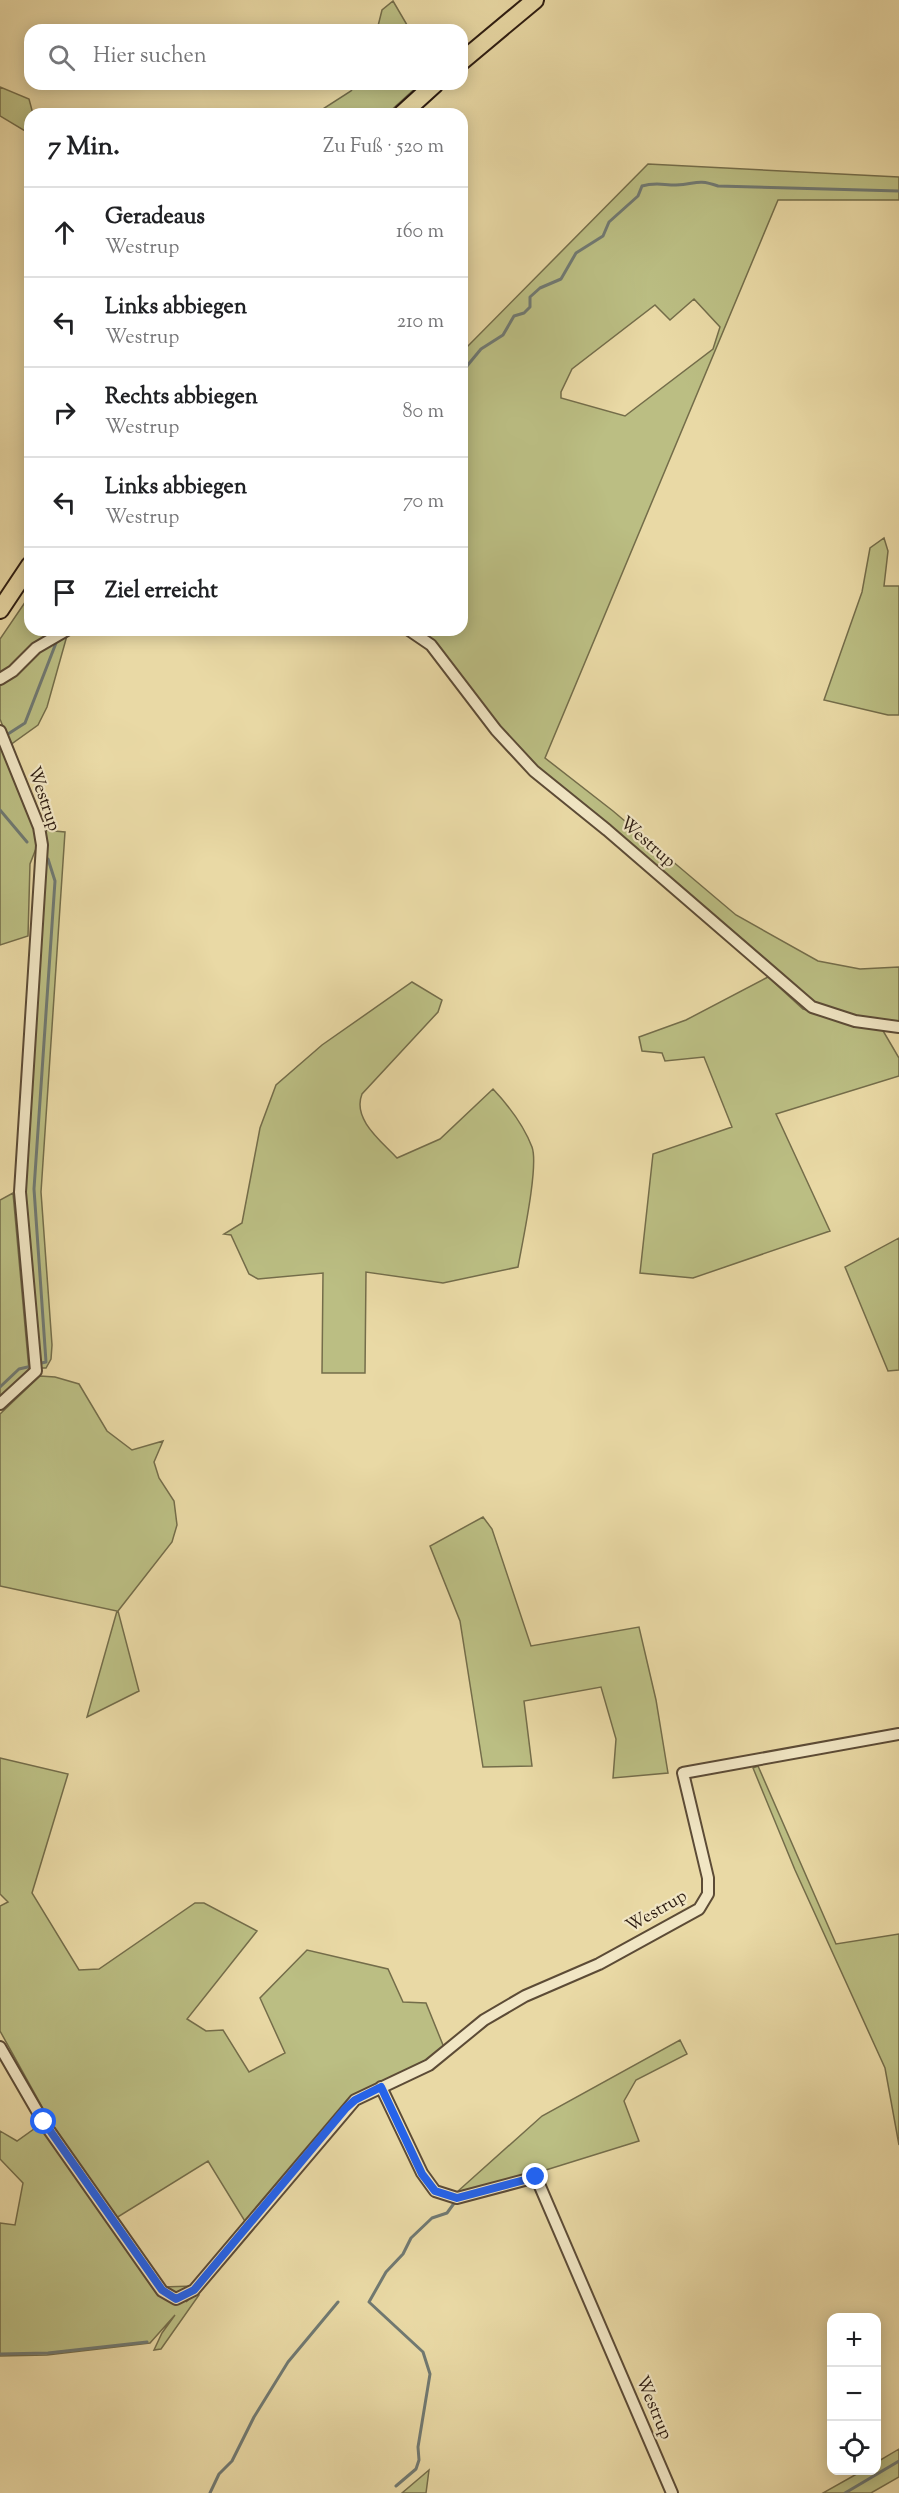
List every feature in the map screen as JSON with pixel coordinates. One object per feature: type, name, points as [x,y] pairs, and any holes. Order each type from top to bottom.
[{"type":"main road","points":[[468,56],[535,0]]},
{"type":"main road","points":[[409,108],[428,90]]},
{"type":"main road","points":[[0,610],[24,575]]},
{"type":"street","points":[[0,679],[13,671],[36,648],[57,636]]},
{"type":"street","name":"Westrup","points":[[417,636],[430,645],[496,730],[534,771],[607,830],[812,1007],[855,1021],[899,1027]]},
{"type":"street","name":"Westrup","points":[[0,731],[39,827],[42,845],[20,1192],[36,1371],[0,1404]]},
{"type":"street","name":"Westrup","points":[[0,2047],[44,2122],[91,2191],[162,2290],[176,2299],[194,2290],[355,2100],[429,2065],[484,2020],[525,1996],[599,1964],[699,1909],[708,1894],[708,1878],[683,1773],[899,1734]]},
{"type":"street","name":"Westrup","points":[[381,2087],[422,2174],[435,2191],[457,2198],[536,2177],[672,2493]]},
{"type":"green space","points":[[393,1],[406,24],[378,24],[382,10]]},
{"type":"green space","points":[[0,87],[29,99],[31,108],[24,108],[24,130],[0,116]]},
{"type":"green space","points":[[413,90],[394,108],[324,108],[351,91]]},
{"type":"green space","points":[[648,164],[899,177],[899,200],[778,200],[545,758],[613,811],[736,915],[818,961],[860,969],[899,967],[899,1024],[857,1016],[808,1002],[537,770],[419,636],[468,636],[468,346]],"holes":[[[694,299],[720,327],[713,349],[625,416],[561,398],[561,392],[572,369],[655,305],[670,320]]]},
{"type":"green space","points":[[884,538],[888,551],[884,586],[899,586],[899,715],[888,715],[824,700],[862,592],[870,548]]},
{"type":"green space","points":[[24,604],[24,636],[52,636],[10,669],[0,672],[0,639]]},
{"type":"green space","points":[[61,636],[67,636],[47,707],[38,725],[10,745],[0,719],[0,686],[37,650]]},
{"type":"green space","points":[[0,738],[35,824],[37,846],[30,864],[28,936],[0,945]]},
{"type":"green space","points":[[43,830],[65,832],[41,1192],[52,1345],[51,1359],[46,1368],[38,1368],[22,1191]]},
{"type":"green space","points":[[768,977],[803,1009],[882,1029],[899,1058],[899,1076],[776,1114],[830,1231],[693,1278],[640,1273],[653,1154],[732,1127],[704,1057],[665,1061],[662,1053],[642,1051],[639,1037],[686,1020]]},
{"type":"green space","points":[[412,982],[442,1000],[438,1012],[362,1094],[360,1103],[364,1121],[397,1158],[440,1139],[493,1089],[520,1124],[529,1139],[534,1157],[532,1187],[518,1267],[443,1283],[366,1272],[365,1373],[322,1373],[323,1273],[258,1279],[249,1274],[231,1235],[224,1234],[242,1223],[260,1128],[276,1085],[322,1045]]},
{"type":"green space","points":[[13,1193],[29,1370],[0,1397],[0,1200]]},
{"type":"green space","points":[[899,1238],[899,1370],[888,1371],[845,1267]]},
{"type":"green space","points":[[40,1376],[55,1377],[79,1384],[107,1431],[132,1450],[163,1441],[154,1462],[159,1478],[174,1501],[177,1525],[172,1542],[118,1611],[139,1691],[87,1717],[117,1611],[0,1586],[0,1414]]},
{"type":"green space","points":[[483,1517],[492,1529],[531,1646],[639,1627],[656,1700],[668,1773],[613,1778],[616,1739],[601,1687],[524,1701],[532,1766],[483,1767],[460,1621],[430,1546]]},
{"type":"green space","points":[[0,1758],[68,1774],[32,1893],[79,1970],[99,1969],[195,1903],[204,1903],[257,1931],[187,2019],[206,2031],[223,2030],[249,2072],[285,2053],[260,1998],[307,1950],[388,1969],[403,2002],[426,2003],[445,2050],[353,2098],[246,2223],[208,2161],[116,2218],[162,2287],[193,2286],[186,2302],[196,2293],[199,2295],[161,2349],[154,2350],[162,2333],[175,2315],[150,2343],[47,2355],[0,2356],[0,2223],[15,2225],[23,2183],[0,2159],[0,2131],[17,2141],[41,2124],[76,2159],[50,2121],[0,2031],[0,1906],[8,1902],[0,1894]]},
{"type":"green space","points":[[758,1766],[836,1944],[899,1934],[899,2145],[885,2068],[795,1870],[753,1768]]},
{"type":"green space","points":[[680,2040],[687,2054],[636,2080],[624,2101],[639,2141],[533,2174],[457,2192],[542,2116]]},
{"type":"green space","points":[[899,2449],[899,2477],[871,2493],[823,2493],[855,2475],[881,2475],[881,2460]]},
{"type":"green space","points":[[429,2470],[426,2493],[402,2493]]},
{"type":"waterway","points":[[468,365],[481,349],[503,335],[514,316],[524,313],[530,307],[530,297],[540,288],[561,279],[576,253],[603,236],[609,222],[638,196],[642,186],[700,182],[718,186],[899,191]]},
{"type":"waterway","points":[[8,734],[25,723],[56,643]]},
{"type":"waterway","points":[[0,810],[27,842]]},
{"type":"waterway","points":[[37,1364],[46,1362],[34,1189],[55,881],[48,859]]},
{"type":"waterway","points":[[0,1387],[19,1369],[32,1366]]},
{"type":"waterway","points":[[396,2486],[416,2469],[419,2460],[418,2447],[430,2374],[423,2352],[369,2302],[386,2272],[403,2254],[411,2238],[432,2218],[447,2213],[455,2202]]},
{"type":"waterway","points":[[210,2493],[219,2474],[232,2461],[254,2417],[288,2362],[338,2302]]},
{"type":"waterway","points":[[0,2354],[48,2353],[147,2342]]},
{"type":"waterway","points":[[845,2493],[899,2461]]},
{"type":"route","points":[[44,2122],[162,2290],[168,2296],[176,2299],[185,2297],[194,2290],[346,2108],[355,2100],[381,2087],[422,2174],[435,2191],[457,2198],[536,2177]]}]
